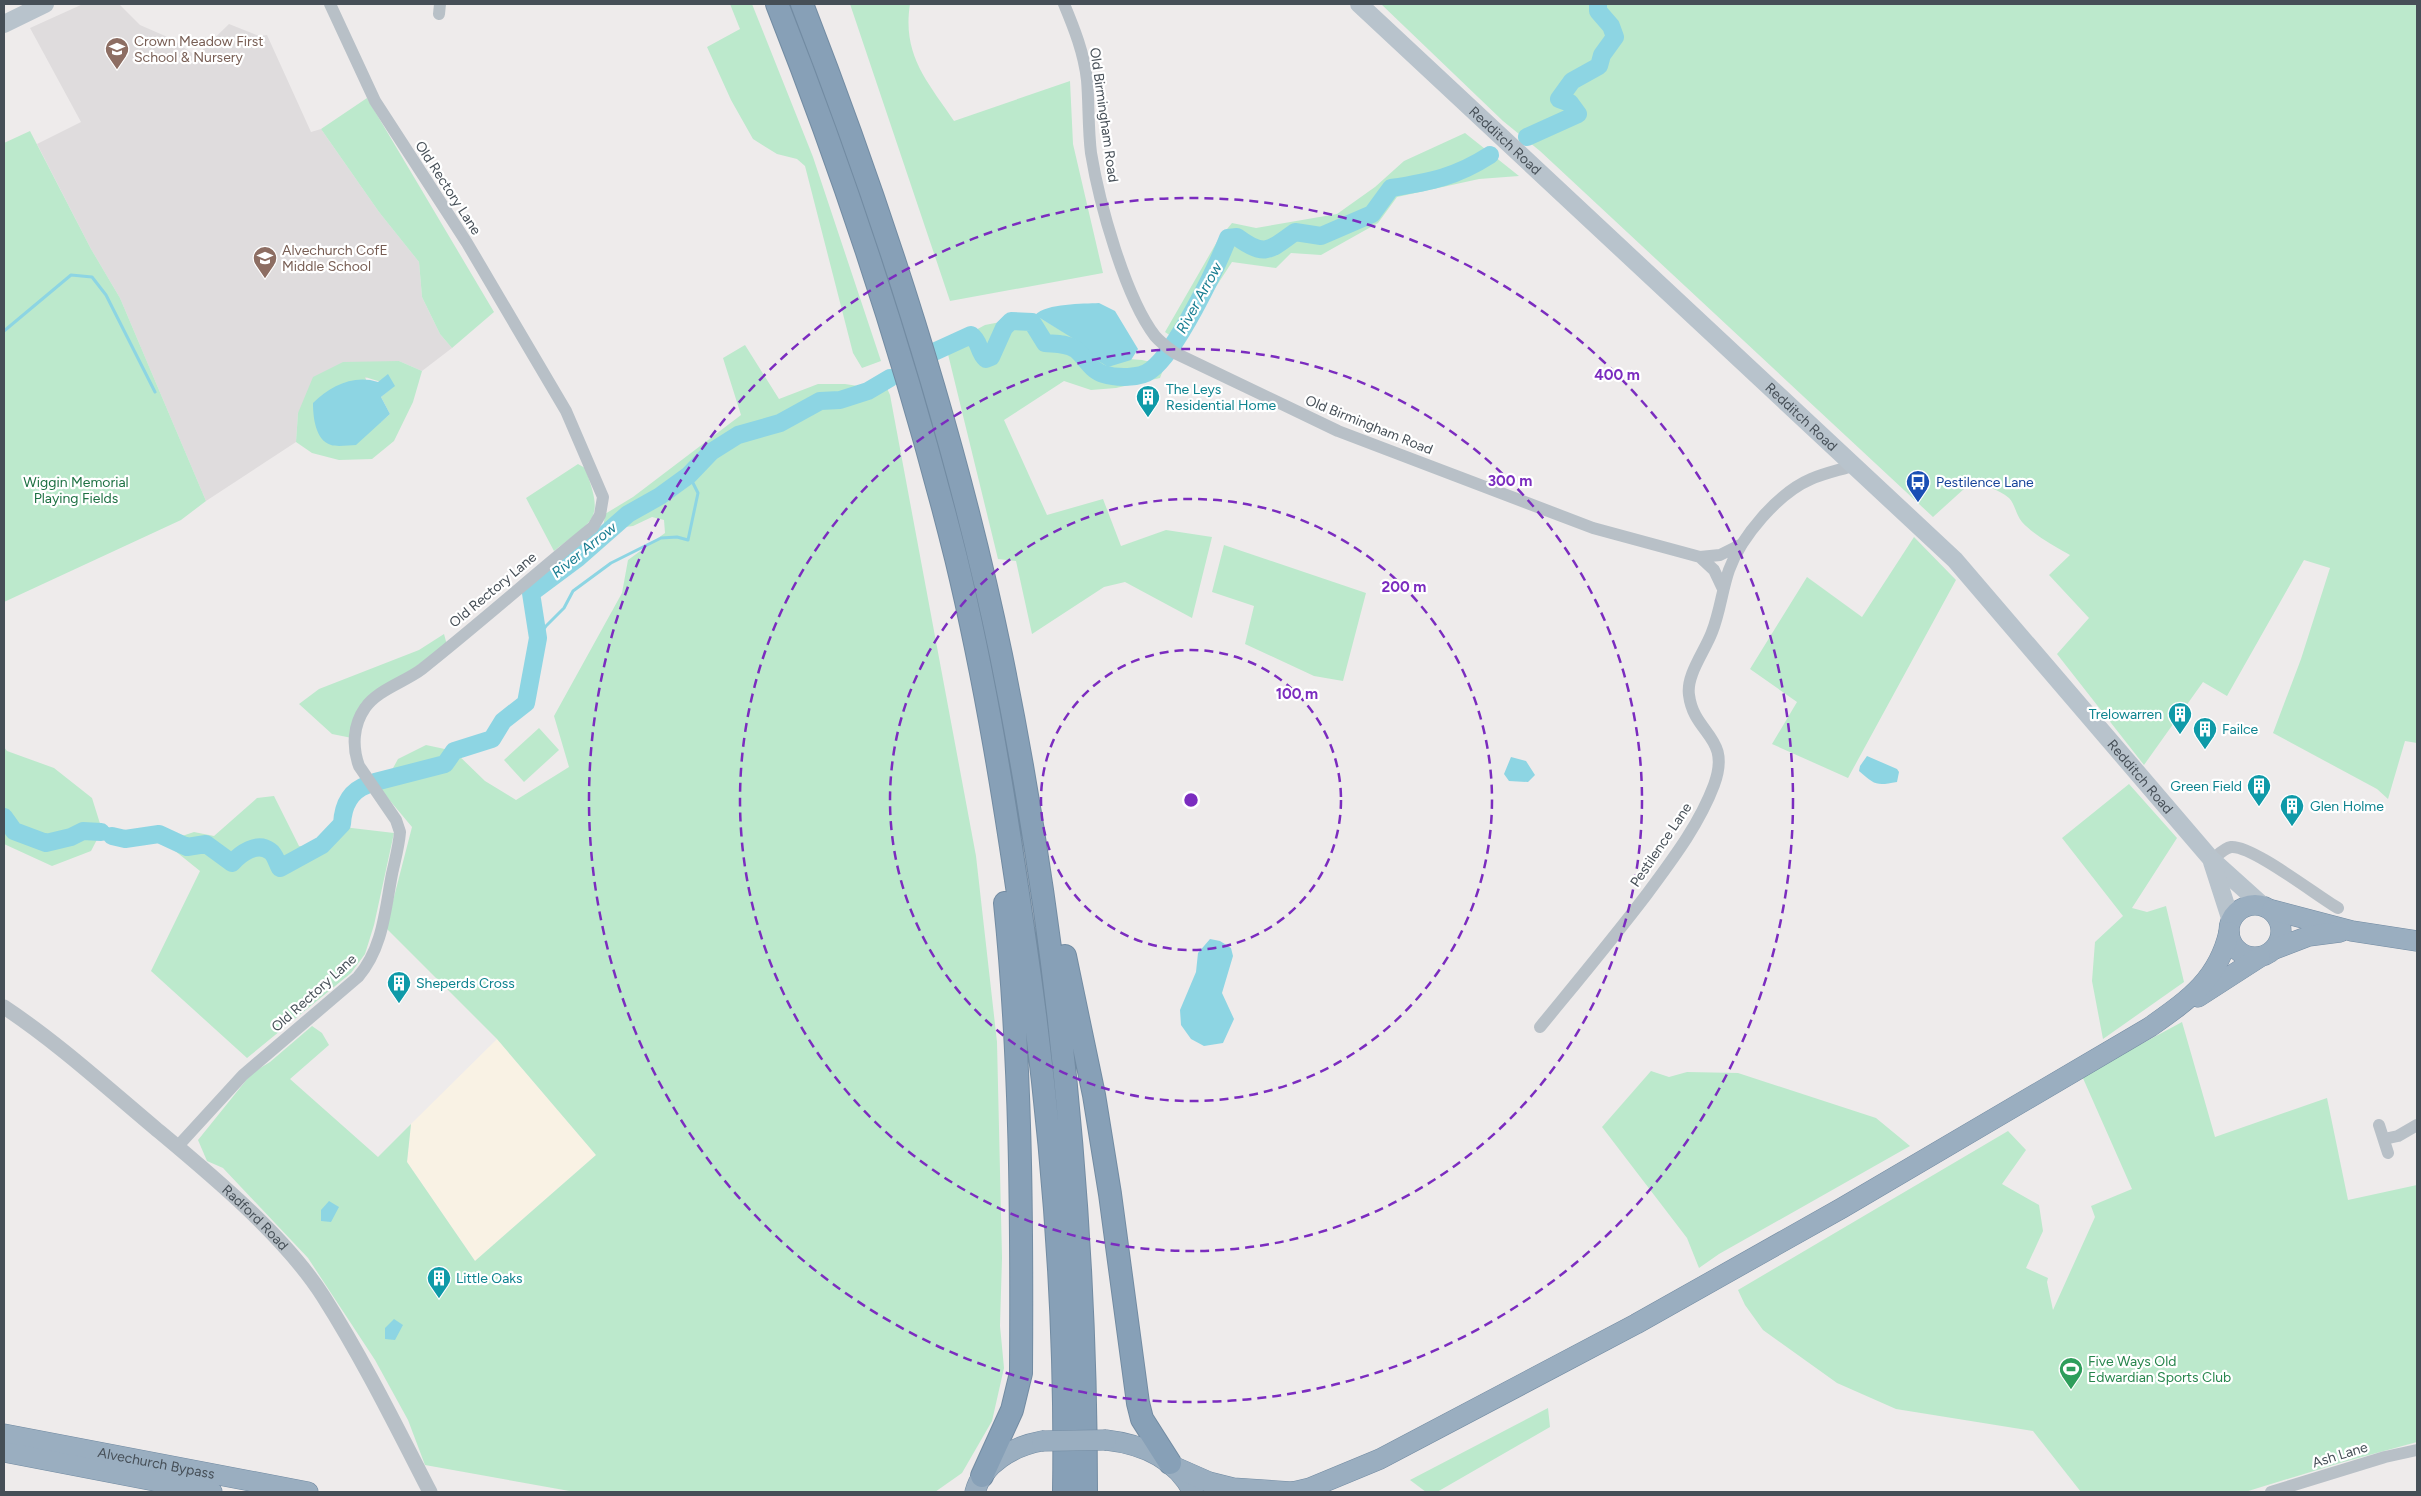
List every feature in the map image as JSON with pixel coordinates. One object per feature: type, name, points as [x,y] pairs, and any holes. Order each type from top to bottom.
[{"type":"highway","points":[[777,4],[834,155],[896,344],[956,557],[994,744],[1009,827],[1039,1034],[1053,1174],[1061,1356],[1064,1492]]},
{"type":"highway","points":[[802,4],[831,80],[918,334],[964,504],[1000,653],[1039,866],[1066,1087],[1079,1247],[1086,1384],[1086,1492]]},
{"type":"highway","points":[[976,1487],[1012,1410],[1021,1373],[1019,1106],[1013,984],[997,823],[994,744]]},
{"type":"highway","points":[[1039,866],[1059,930],[1094,1095],[1110,1194],[1138,1403],[1142,1419],[1172,1465],[1188,1481],[1193,1492]]},
{"type":"highway","points":[[976,1487],[989,1468],[1008,1454],[1031,1443],[1042,1441],[1106,1440],[1146,1449],[1172,1465],[1209,1482],[1232,1488],[1292,1492],[1310,1488],[1380,1459],[1636,1324],[1842,1208],[2150,1027],[2185,1003],[2218,965],[2230,926],[2238,910],[2251,904],[2267,907],[2279,918],[2282,929],[2281,939],[2268,953],[2250,957],[2237,950],[2231,942],[2230,926]]},
{"type":"highway","name":"Redditch Road","points":[[2267,907],[2352,931],[2417,942]]},
{"type":"highway","name":"Redditch Road","points":[[2185,1003],[2206,994],[2268,953],[2309,936],[2352,931]]},
{"type":"highway","name":"Alvechurch Bypass","points":[[4,1434],[308,1492]]},
{"type":"highway","name":"Alvechurch Bypass","points":[[4,1452],[212,1492]]},
{"type":"main road","points":[[4,24],[45,4]]},
{"type":"main road","name":"Redditch Road","points":[[1359,4],[1955,560],[2212,860],[2267,907]]},
{"type":"main road","name":"Redditch Road","points":[[2212,860],[2230,926]]},
{"type":"street","name":"Old Rectory Lane","points":[[178,1146],[243,1075],[358,977],[368,966],[375,951],[386,909],[400,832],[396,820],[359,766],[356,757],[356,730],[366,706],[384,692],[412,676],[464,636],[520,586],[593,527],[600,516],[603,506],[603,497],[596,476],[559,398],[467,244],[376,101],[330,4]]},
{"type":"street","name":"Old Birmingham Road","points":[[1064,4],[1074,28],[1084,65],[1091,151],[1107,219],[1130,289],[1150,328],[1163,345],[1175,353],[1338,431],[1593,528],[1700,557],[1720,555],[1742,544]]},
{"type":"street","points":[[1742,544],[1767,514],[1795,488],[1811,479],[1855,465]]},
{"type":"street","name":"Pestilence Lane","points":[[1540,1027],[1659,878],[1686,839],[1713,788],[1720,763],[1719,752],[1691,705],[1688,693],[1696,668],[1713,631],[1723,589],[1732,563],[1742,544]]},
{"type":"street","points":[[1700,557],[1714,570],[1723,589]]},
{"type":"street","points":[[2212,860],[2228,847],[2240,847],[2290,876],[2338,908]]},
{"type":"street","name":"Radford Road","points":[[4,1007],[55,1043],[178,1146],[276,1236],[322,1295],[396,1424],[430,1492]]},
{"type":"street","points":[[2379,1125],[2388,1152]]},
{"type":"street","points":[[2384,1139],[2398,1136],[2417,1125]]},
{"type":"street","name":"Ash Lane","points":[[2271,1492],[2385,1457],[2417,1450]]},
{"type":"shaded area","name":"Alvechurch CofE Middle School","points":[[83,4],[119,4],[140,25],[172,39],[196,56],[229,24],[259,36],[267,35],[311,132],[321,129],[379,212],[419,262],[422,297],[440,334],[452,348],[422,371],[399,361],[298,413],[296,442],[206,501],[120,298],[91,249],[37,144],[81,122],[30,28]]},
{"type":"shaded area","points":[[497,1039],[596,1155],[475,1261],[407,1162],[411,1124]]},
{"type":"green space","points":[[730,4],[752,4],[813,157],[881,361],[862,368],[853,353],[805,166],[797,159],[777,154],[753,139],[731,100],[707,47],[740,29]]},
{"type":"green space","points":[[850,4],[910,4],[908,22],[913,53],[926,80],[954,121],[1070,81],[1073,144],[1103,273],[950,301]]},
{"type":"green space","points":[[1381,4],[2417,4],[2417,743],[2405,741],[2388,799],[2377,789],[2273,733],[2301,659],[2330,568],[2304,560],[2227,696],[2203,682],[2144,765],[2057,654],[2089,618],[2049,575],[2070,555],[2033,532],[2022,522],[2009,498],[1976,478],[1933,517],[1540,151],[1503,121]]},
{"type":"green space","points":[[367,98],[494,312],[452,348],[440,334],[422,297],[419,262],[379,212],[321,129]]},
{"type":"green space","name":"Wiggin Memorial Playing Fields","points":[[30,131],[91,249],[120,298],[206,501],[181,520],[4,602],[4,143]]},
{"type":"green space","points":[[1465,133],[1519,176],[1479,179],[1397,197],[1378,223],[1321,255],[1291,253],[1276,268],[1232,262],[1180,342],[1165,332],[1218,240],[1232,223],[1256,228],[1337,214],[1375,187],[1404,161]]},
{"type":"green space","points":[[1035,315],[1105,357],[1142,360],[1165,365],[1160,378],[1116,388],[1091,390],[1064,381],[1004,420],[1047,515],[1103,499],[1121,546],[1166,530],[1212,537],[1192,618],[1125,582],[1104,587],[1032,634],[1016,561],[998,559],[946,346],[985,325]]},
{"type":"green space","points":[[745,345],[779,399],[818,384],[858,386],[882,377],[890,395],[976,856],[997,1042],[1002,1258],[1000,1326],[1004,1368],[992,1421],[962,1473],[935,1492],[575,1492],[425,1465],[408,1420],[375,1360],[308,1258],[223,1168],[207,1161],[198,1140],[252,1073],[270,1062],[312,1026],[322,1033],[329,1045],[290,1079],[378,1157],[411,1124],[407,1162],[475,1261],[596,1155],[497,1039],[386,928],[412,827],[381,790],[398,759],[426,745],[454,751],[485,781],[516,800],[569,767],[554,716],[622,593],[628,560],[665,533],[664,520],[652,517],[633,526],[603,530],[605,514],[633,497],[741,415],[723,358]]},
{"type":"green space","points":[[399,361],[422,371],[413,402],[394,441],[372,459],[339,460],[312,453],[296,442],[298,413],[313,377],[343,362]],"holes":[[[365,377],[394,386],[381,397],[390,414],[381,422]]]},
{"type":"green space","points":[[578,464],[585,468],[591,485],[595,509],[587,525],[554,551],[526,498]]},
{"type":"green space","points":[[1914,537],[1956,580],[1848,778],[1772,744],[1797,702],[1750,669],[1807,577],[1862,617]]},
{"type":"green space","points":[[1224,545],[1366,593],[1343,681],[1314,676],[1245,644],[1254,606],[1212,592]]},
{"type":"green space","points":[[444,634],[447,645],[370,698],[352,738],[332,734],[299,704],[319,689],[419,650]]},
{"type":"green space","points":[[539,728],[559,750],[524,782],[504,760]]},
{"type":"green space","points":[[4,747],[7,751],[54,768],[92,798],[102,830],[91,851],[52,866],[4,844]]},
{"type":"green space","points":[[2129,784],[2177,838],[2132,908],[2147,912],[2166,906],[2184,982],[2103,1039],[2092,981],[2095,942],[2123,916],[2062,838]]},
{"type":"green space","points":[[274,796],[299,846],[310,847],[343,827],[394,833],[374,925],[365,954],[351,973],[247,1058],[151,971],[200,871],[164,842],[194,832],[214,836],[257,798]]},
{"type":"green space","points":[[2182,1022],[2215,1137],[2327,1098],[2348,1200],[2417,1185],[2417,1442],[2245,1492],[2081,1492],[2033,1431],[1896,1409],[1837,1383],[1763,1330],[1745,1305],[1738,1290],[2008,1131],[2026,1150],[2002,1184],[2039,1205],[2043,1231],[2026,1268],[2048,1278],[2047,1282],[2053,1310],[2095,1217],[2091,1206],[2132,1189],[2082,1076]]},
{"type":"green space","points":[[1651,1071],[1669,1077],[1687,1072],[1738,1073],[1876,1118],[1910,1146],[1719,1254],[1699,1268],[1687,1238],[1602,1127]]},
{"type":"green space","points":[[1548,1408],[1550,1427],[1437,1492],[1426,1492],[1410,1480]]},
{"type":"water","points":[[1099,303],[1115,311],[1138,349],[1131,360],[1108,367],[1094,358],[1082,344],[1035,315],[1056,306]]},
{"type":"water","points":[[388,374],[395,386],[381,397],[390,414],[356,445],[334,446],[321,438],[316,427],[313,403],[327,391],[343,383],[360,380],[378,382]]},
{"type":"water","points":[[1867,756],[1897,769],[1899,772],[1897,782],[1880,784],[1864,776],[1859,771]]},
{"type":"water","points":[[1511,757],[1526,761],[1535,775],[1528,782],[1509,781],[1504,774]]},
{"type":"water","points":[[1210,939],[1220,941],[1231,948],[1233,956],[1222,993],[1234,1019],[1223,1043],[1204,1046],[1191,1039],[1181,1025],[1180,1010],[1196,972],[1198,953]]},
{"type":"water","points":[[329,1201],[339,1207],[331,1222],[321,1221],[321,1210]]},
{"type":"water","points":[[394,1319],[403,1325],[395,1340],[385,1339],[385,1328]]},
{"type":"waterway","name":"River Arrow","points":[[1527,137],[1578,114],[1570,103],[1559,99],[1572,81],[1599,66],[1602,55],[1615,37],[1611,26],[1598,11],[1598,4]]},
{"type":"waterway","name":"River Arrow","points":[[936,351],[971,335],[976,340],[986,359],[991,357],[1004,328],[1011,321],[1032,322],[1045,343],[1072,347],[1098,372],[1121,377],[1141,375],[1151,370],[1172,346],[1205,289],[1228,238],[1237,237],[1254,248],[1267,249],[1295,232],[1321,236],[1372,214],[1391,188],[1442,178],[1466,169],[1490,155]]},
{"type":"waterway","points":[[4,331],[71,275],[92,277],[106,295],[155,392]]},
{"type":"waterway","name":"River Arrow","points":[[375,782],[445,764],[454,751],[492,739],[503,721],[526,703],[538,638],[531,593],[578,558],[628,514],[660,496],[689,475],[711,452],[738,435],[780,423],[820,401],[840,400],[868,391],[890,378]]},
{"type":"waterway","points":[[538,638],[546,626],[564,608],[573,591],[611,563],[661,538],[677,537],[688,540],[698,493],[689,475]]},
{"type":"waterway","name":"River Arrow","points":[[112,836],[125,839],[159,834],[187,847],[206,844],[232,863],[249,850],[260,847],[273,854],[280,868],[322,845],[342,824],[348,800],[356,791],[367,785]]},
{"type":"waterway","name":"River Arrow","points":[[4,817],[14,831],[46,843],[71,837],[83,831],[101,832]]},
{"type":"place","name":"Crown Meadow First School & Nursery","points":[[117,70]]},
{"type":"place","name":"Alvechurch CofE Middle School","points":[[265,279]]},
{"type":"place","name":"The Leys Residential Home","points":[[1148,418]]},
{"type":"place","name":"Pestilence Lane","points":[[1918,503]]},
{"type":"place","name":"Trelowarren","points":[[2180,735]]},
{"type":"place","name":"Failce","points":[[2205,750]]},
{"type":"place","name":"Green Field","points":[[2259,807]]},
{"type":"place","name":"Glen Holme","points":[[2292,827]]},
{"type":"place","name":"Sheperds Cross","points":[[399,1004]]},
{"type":"place","name":"Little Oaks","points":[[439,1299]]},
{"type":"place","name":"Five Ways Old Edwardian Sports Club","points":[[2071,1390]]}]
